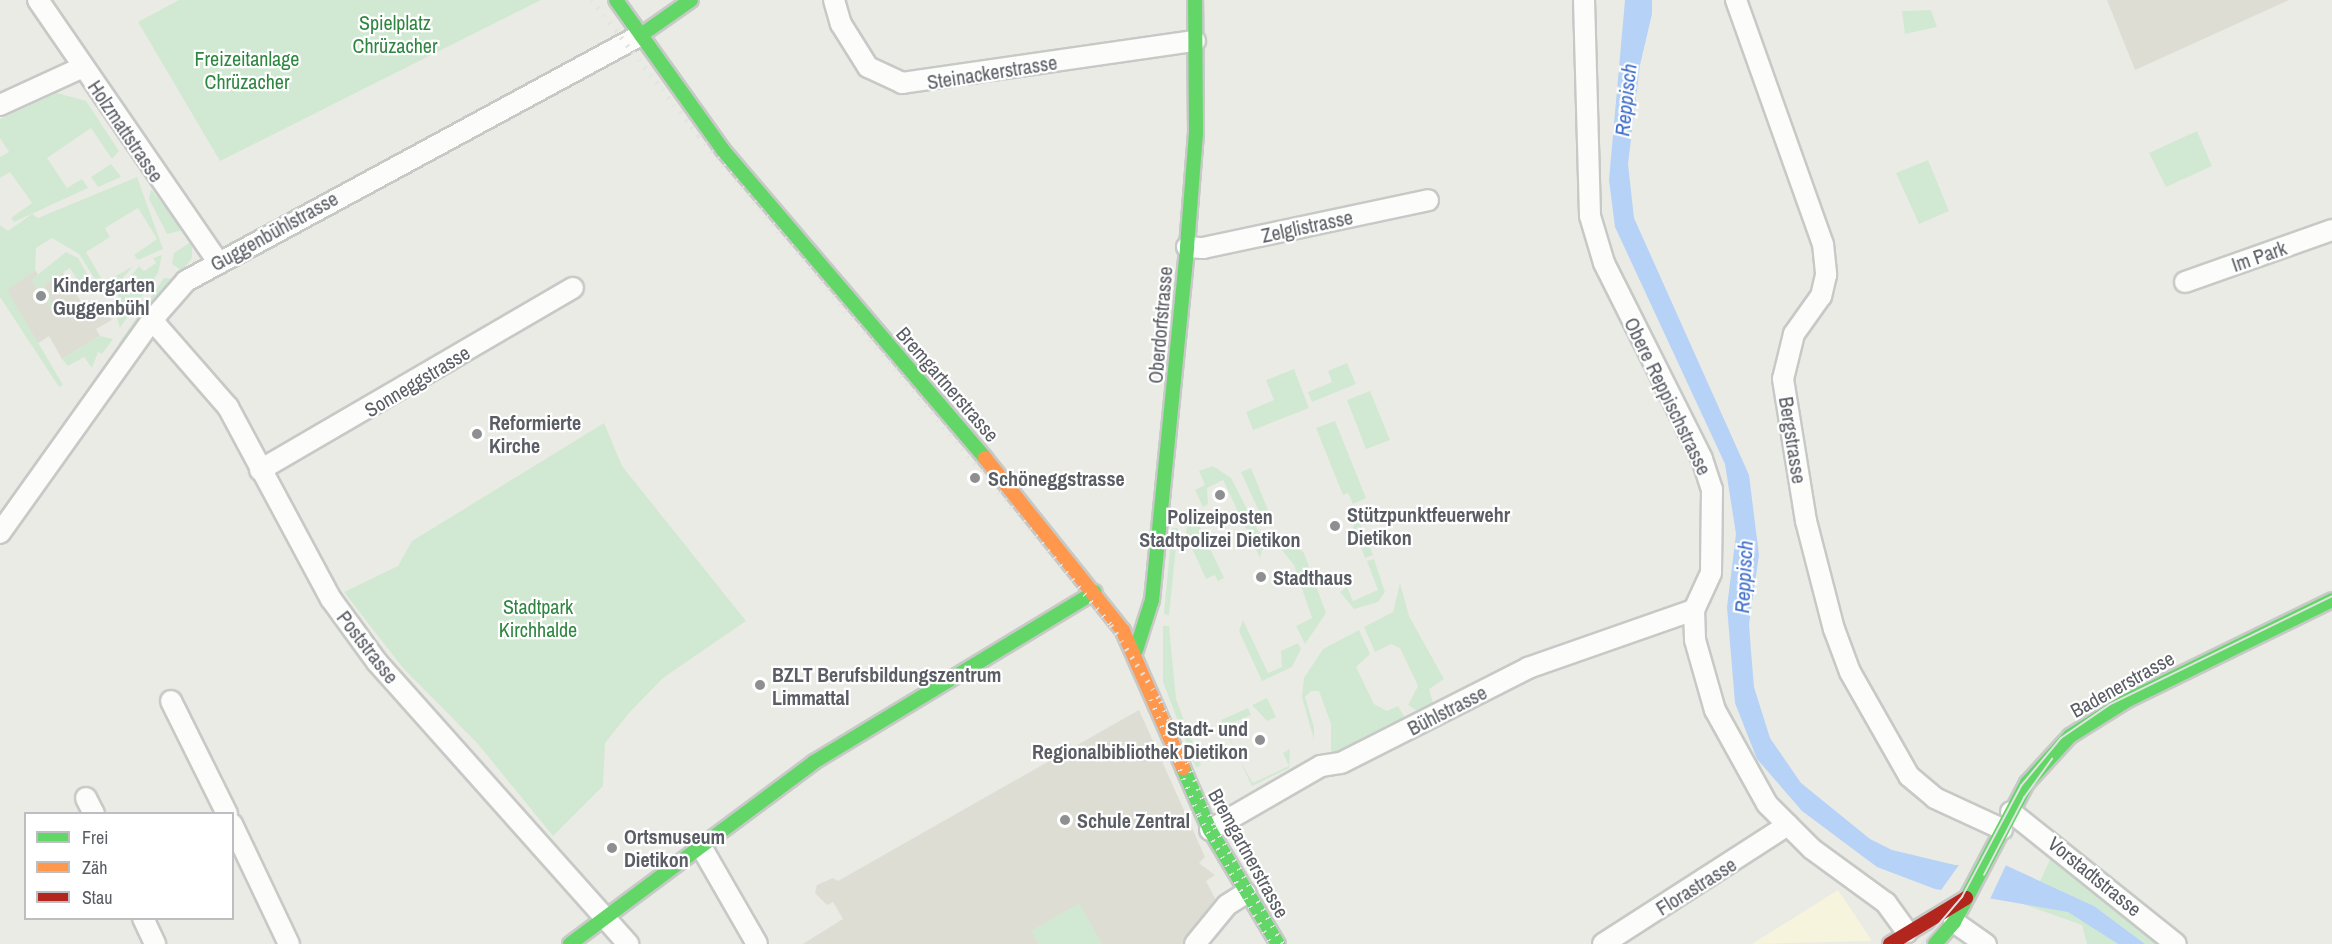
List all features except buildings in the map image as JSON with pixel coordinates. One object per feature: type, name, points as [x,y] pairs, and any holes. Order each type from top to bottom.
[{"type":"main road","name":"Bremgartnerstrasse","points":[[616,0],[723,150],[1095,592],[1136,650],[1210,830],[1278,944]]},
{"type":"main road","points":[[641,35],[691,0]]},
{"type":"main road","name":"Oberdorfstrasse","points":[[1136,650],[1152,600],[1187,247],[1196,133],[1195,0]]},
{"type":"main road","points":[[570,944],[699,843],[863,730],[1095,592]]},
{"type":"main road","name":"Badenerstrasse","points":[[1935,944],[1960,926],[1966,898],[1985,861],[2006,821],[2049,754],[2099,714],[2332,600]]},
{"type":"main road","points":[[1890,944],[1911,938],[1966,898]]},
{"type":"street","name":"Holzmattstrasse","points":[[38,0],[217,260]]},
{"type":"street","name":"Steinackerstrasse","points":[[834,0],[841,24],[868,68],[902,83],[1194,41]]},
{"type":"street","name":"Obere Reppischstrasse","points":[[1584,0],[1590,216],[1604,263],[1702,459],[1712,489],[1711,573],[1694,610],[1695,640],[1714,710],[1748,777],[1788,825],[1886,903],[1911,938]]},
{"type":"street","name":"Bergstrasse","points":[[1737,0],[1823,244],[1826,274],[1821,296],[1794,334],[1783,379],[1806,521],[1834,629],[1850,672],[1909,776],[1935,798],[2006,821]]},
{"type":"street","name":"Guggenbühlstrasse","points":[[0,533],[152,320],[186,281],[217,260],[641,35]]},
{"type":"street","points":[[0,105],[83,67]]},
{"type":"street","name":"Zelglistrasse","points":[[1187,247],[1428,200]]},
{"type":"street","name":"Im Park","points":[[2185,282],[2332,230]]},
{"type":"street","name":"Sonneggstrasse","points":[[260,470],[573,288]]},
{"type":"street","name":"Poststrasse","points":[[152,320],[228,407],[331,599],[377,662],[628,944]]},
{"type":"street","name":"Bühlstrasse","points":[[1210,830],[1321,766],[1341,763],[1528,668],[1694,610]]},
{"type":"street","points":[[171,701],[226,812]]},
{"type":"street","name":"Vorstadtstrasse","points":[[2006,821],[2176,944]]},
{"type":"street","name":"Florastrasse","points":[[1603,944],[1788,825]]},
{"type":"street","points":[[234,828],[289,944]]},
{"type":"street","points":[[699,843],[757,944]]},
{"type":"street","points":[[1195,944],[1227,905],[1246,893]]},
{"type":"street","points":[[144,920],[155,944]]},
{"type":"street","points":[[1960,926],[1983,943]]},
{"type":"shaded area","points":[[2107,0],[2289,0],[2135,70]]},
{"type":"shaded area","name":"Kindergarten Guggenbühl","points":[[18,243],[44,284],[63,272],[87,312],[102,303],[112,320],[96,329],[100,336],[62,359],[49,336],[34,346],[0,289]]},
{"type":"shaded area","name":"Schule Zentral","points":[[1139,710],[1205,857],[1199,863],[1215,875],[1206,881],[1218,904],[1186,944],[803,944],[843,919],[833,902],[827,905],[815,893],[817,885],[833,878],[838,881]]},
{"type":"shaded area","points":[[1838,890],[1872,941],[1752,944]]},
{"type":"green space","name":"Freizeitanlage Chrüzacher","points":[[179,0],[541,0],[220,161],[138,22]]},
{"type":"green space","points":[[1931,10],[1937,27],[1905,34],[1902,11]]},
{"type":"green space","points":[[57,93],[86,101],[119,151],[112,159],[91,128],[47,158],[67,188],[82,179],[88,188],[14,222],[11,218],[32,203],[10,172],[0,178],[0,157],[9,152],[0,138],[0,119]]},
{"type":"green space","points":[[2197,131],[2212,166],[2166,187],[2149,153]]},
{"type":"green space","points":[[1928,160],[1949,211],[1919,224],[1896,173]]},
{"type":"green space","points":[[111,164],[121,177],[98,187],[91,177]]},
{"type":"green space","points":[[137,177],[163,249],[138,260],[134,255],[157,239],[138,208],[105,228],[110,237],[86,252],[104,283],[133,266],[113,290],[98,284],[79,254],[52,238],[36,248],[35,271],[7,290],[63,385],[59,387],[0,297],[0,225],[8,231],[32,214],[38,218]]},
{"type":"green space","points":[[151,189],[184,230],[167,234],[149,199]]},
{"type":"green space","points":[[192,241],[192,258],[182,271],[172,264],[174,253]]},
{"type":"green space","points":[[66,252],[78,258],[95,288],[86,294],[70,268],[44,284],[55,314],[31,280]]},
{"type":"green space","points":[[162,255],[158,273],[120,328],[117,318],[124,310],[117,294],[139,266],[144,271],[156,263],[153,258]]},
{"type":"green space","points":[[164,278],[173,279],[121,348],[119,343]]},
{"type":"green space","points":[[100,336],[113,339],[102,354],[98,352],[92,368],[84,357],[68,366],[62,359]]},
{"type":"green space","points":[[1347,363],[1356,384],[1312,402],[1308,392],[1332,382],[1328,371]]},
{"type":"green space","points":[[1294,369],[1309,408],[1253,430],[1246,412],[1274,400],[1266,380]]},
{"type":"green space","points":[[1370,391],[1390,440],[1366,449],[1347,400]]},
{"type":"green space","points":[[1335,421],[1366,498],[1353,504],[1348,493],[1343,495],[1316,428]]},
{"type":"green space","name":"Stadtpark Kirchhalde","points":[[604,423],[622,466],[746,621],[663,678],[629,713],[605,743],[603,786],[553,836],[478,744],[403,668],[344,592],[398,566],[412,541]]},
{"type":"green space","points":[[1213,466],[1231,478],[1259,532],[1291,539],[1304,553],[1326,613],[1305,644],[1296,626],[1312,618],[1294,565],[1276,543],[1262,550],[1260,558],[1223,480],[1207,488],[1208,504],[1203,507],[1195,490],[1205,485],[1199,471]]},
{"type":"green space","points":[[1251,468],[1270,515],[1262,518],[1241,472]]},
{"type":"green space","points":[[1198,506],[1193,512],[1224,578],[1218,581],[1215,575],[1206,579],[1186,535],[1188,512]]},
{"type":"green space","points":[[1357,517],[1373,555],[1365,558],[1353,527]]},
{"type":"green space","points":[[1172,528],[1178,528],[1169,615],[1164,614]]},
{"type":"green space","points":[[1374,559],[1385,592],[1378,602],[1354,609],[1340,592],[1347,587],[1353,601],[1378,590],[1367,561]]},
{"type":"green space","points":[[1400,583],[1409,616],[1444,679],[1429,689],[1433,703],[1420,713],[1408,705],[1418,686],[1400,648],[1391,644],[1375,652],[1364,627],[1393,612]]},
{"type":"green space","points":[[1243,620],[1268,673],[1282,667],[1281,651],[1298,643],[1301,649],[1292,667],[1262,681],[1239,631]]},
{"type":"green space","points":[[1163,626],[1169,626],[1176,699],[1201,765],[1196,768],[1163,682]]},
{"type":"green space","points":[[1359,630],[1370,654],[1356,667],[1374,704],[1387,711],[1398,706],[1404,716],[1402,723],[1331,756],[1331,724],[1319,691],[1311,691],[1305,697],[1314,727],[1314,740],[1302,697],[1304,678],[1323,649]]},
{"type":"green space","points":[[1267,698],[1276,717],[1267,721],[1252,705]]},
{"type":"green space","points":[[1248,708],[1251,715],[1226,726],[1234,748],[1221,720]]},
{"type":"green space","points":[[1290,749],[1289,768],[1252,786],[1240,761],[1253,783],[1289,766],[1283,753]]},
{"type":"green space","points":[[2052,855],[2160,944],[2145,944],[2094,906],[2040,881]]},
{"type":"green space","points":[[2003,897],[2068,911],[2118,944],[2087,944],[2082,925]]},
{"type":"green space","points":[[1079,903],[1102,944],[1038,944],[1031,931]]},
{"type":"water","name":"Reppisch","points":[[1625,0],[1652,0],[1652,14],[1640,65],[1628,164],[1634,218],[1749,475],[1759,555],[1749,624],[1751,651],[1754,687],[1770,738],[1801,783],[1870,839],[1892,850],[1955,865],[2005,865],[2094,906],[2145,944],[2118,944],[2068,912],[1935,889],[1877,867],[1802,811],[1757,759],[1735,703],[1727,607],[1736,534],[1725,464],[1615,227],[1609,180]]},
{"type":"pier","points":[[1990,862],[2006,865],[1990,899],[1939,893],[1959,865]]},
{"type":"tram line","points":[[1922,944],[1962,897],[2021,786],[2061,738],[2109,705],[2332,596]]},
{"type":"tram line","points":[[1984,875],[2024,798],[2052,759]]},
{"type":"railway","points":[[592,0],[699,136],[1111,625],[1161,701],[1215,827],[1283,944]]},
{"type":"railway","points":[[1151,699],[1199,815],[1271,944]]},
{"type":"traffic: fast","points":[[616,0],[723,150],[985,458]]},
{"type":"traffic: fast","points":[[641,35],[691,0]]},
{"type":"traffic: fast","points":[[1136,650],[1152,600],[1187,247],[1196,133],[1195,0]]},
{"type":"traffic: fast","points":[[570,944],[814,762],[1095,592]]},
{"type":"traffic: fast","points":[[1935,944],[1954,922],[2027,783],[2070,736],[2126,701],[2332,600]]},
{"type":"traffic: fast","points":[[1183,768],[1210,830],[1278,944]]},
{"type":"traffic: slow","points":[[985,458],[1123,631],[1183,768]]},
{"type":"traffic: jam","points":[[1890,944],[1966,898]]},
{"type":"place","name":"Kindergarten Guggenbühl","points":[[41,296]]},
{"type":"place","name":"Reformierte Kirche","points":[[477,434]]},
{"type":"place","name":"Schöneggstrasse","points":[[975,478]]},
{"type":"place","name":"Polizeiposten Stadtpolizei Dietikon","points":[[1220,495]]},
{"type":"place","name":"Stützpunktfeuerwehr Dietikon","points":[[1335,526]]},
{"type":"place","name":"Stadthaus","points":[[1261,577]]},
{"type":"place","name":"BZLT Berufsbildungszentrum Limmattal","points":[[760,685]]},
{"type":"place","name":"Stadt- und Regionalbibliothek Dietikon","points":[[1260,740]]},
{"type":"place","name":"Schule Zentral","points":[[1065,820]]},
{"type":"place","name":"Ortsmuseum Dietikon","points":[[612,848]]},
{"type":"park label","name":"Spielplatz Chrüzacher","points":[[395,34]]}]
